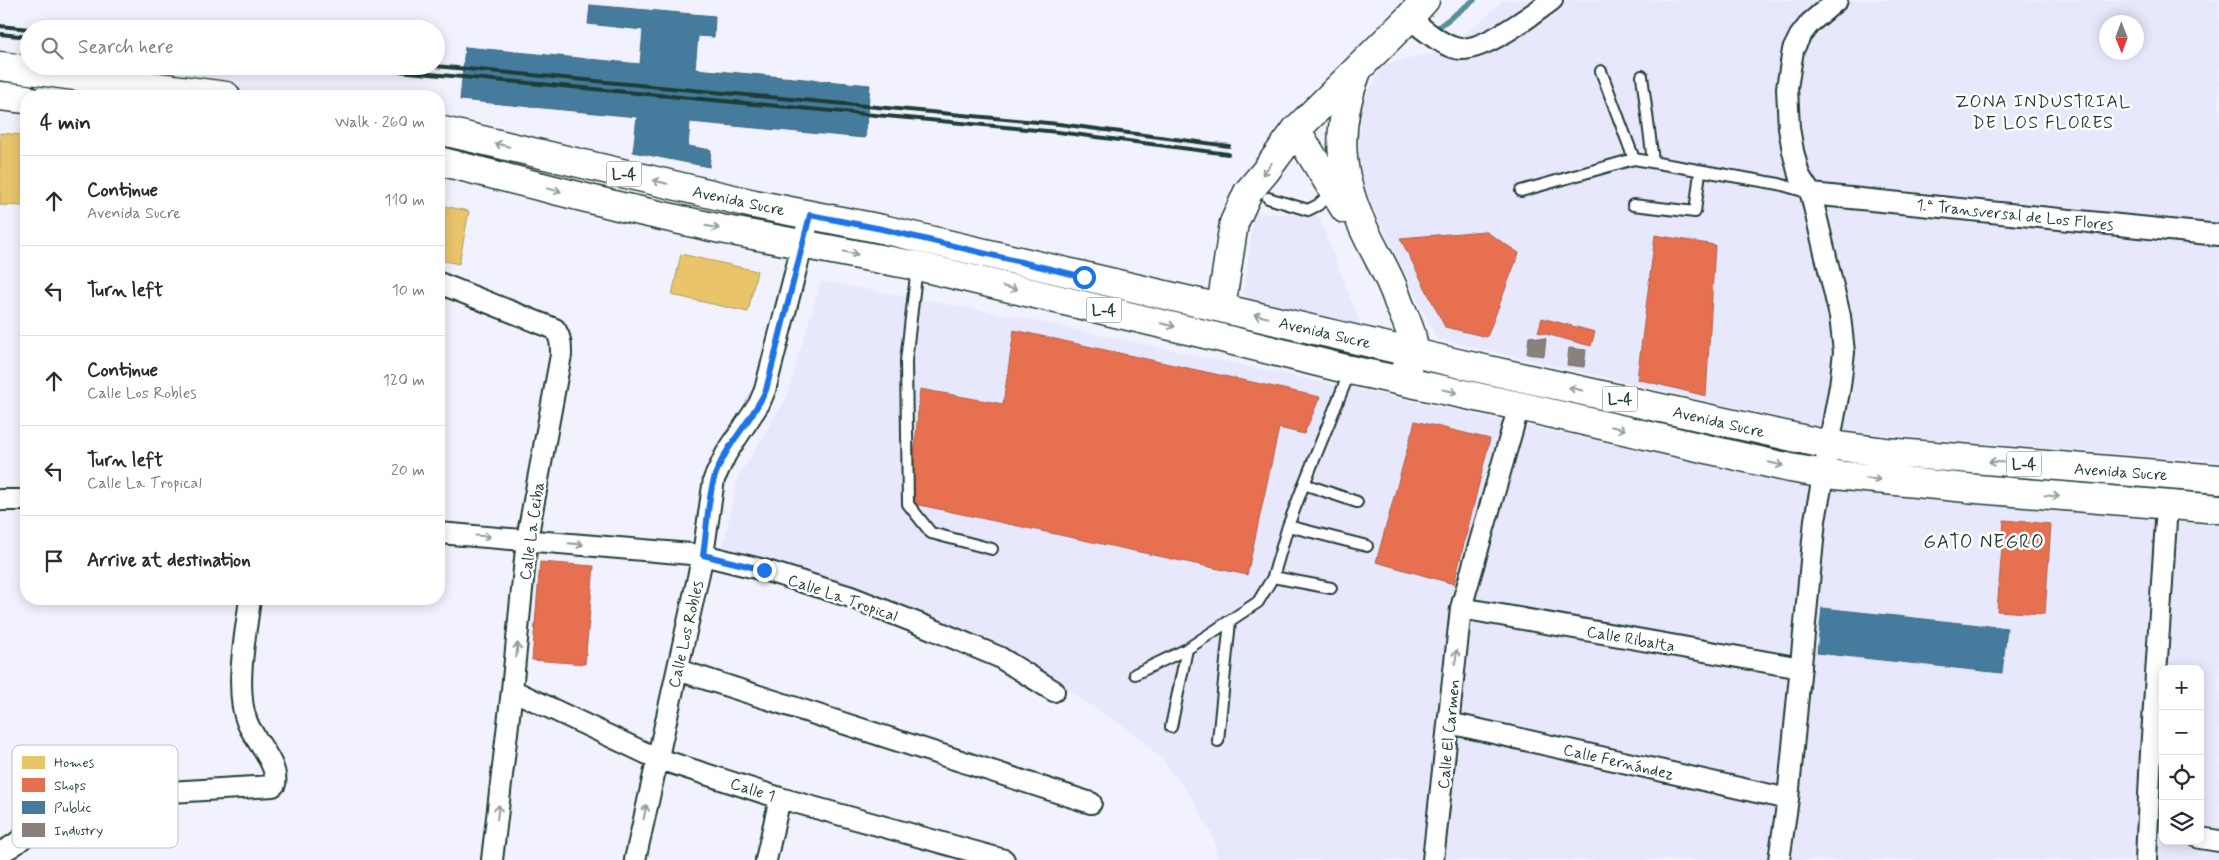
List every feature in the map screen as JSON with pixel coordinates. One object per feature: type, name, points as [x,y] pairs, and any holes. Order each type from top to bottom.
[{"type":"main road","points":[[1221,307],[1234,223],[1248,192],[1266,172],[1303,123],[1417,9]]},
{"type":"main road","points":[[0,66],[20,69]]},
{"type":"main road","points":[[1357,70],[1347,95],[1344,111],[1341,148],[1342,168],[1363,228],[1392,283],[1411,336],[1412,349],[1402,380]]},
{"type":"main road","points":[[68,75],[181,90]]},
{"type":"main road","points":[[0,96],[20,98]]},
{"type":"main road","points":[[1303,123],[1322,122],[1334,130],[1341,148]]},
{"type":"main road","points":[[1303,123],[1334,191],[1342,205],[1363,228]]},
{"type":"main road","name":"Avenida Sucre","points":[[445,131],[745,202],[882,229],[1410,352],[1829,445],[1885,452],[2219,479]]},
{"type":"main road","name":"Avenida Sucre","points":[[445,163],[622,208],[917,266],[1350,370],[1519,406],[1790,468],[1825,474],[1976,489],[2219,509]]},
{"type":"street","points":[[1417,9],[1428,34],[1455,48],[1462,49],[1471,48],[1505,32],[1552,0]]},
{"type":"street","points":[[1779,860],[1788,799],[1815,520],[1825,474],[1844,352],[1842,333],[1810,194],[1799,175],[1789,128],[1787,107],[1789,66],[1793,50],[1800,36],[1810,23],[1837,0]]},
{"type":"street","name":"1.ª Transversal de Los Flores","points":[[1810,194],[2219,235]]},
{"type":"street","name":"Calle Los Robles","points":[[635,860],[656,758],[678,670],[703,555],[714,479],[726,454],[766,390],[810,215]]},
{"type":"street","name":"Calle La Ceiba","points":[[445,285],[555,329],[560,336],[560,355],[527,539],[492,860]]},
{"type":"street","name":"Calle El Carmen","points":[[1433,860],[1461,608],[1519,406]]},
{"type":"street","points":[[0,500],[20,500]]},
{"type":"street","points":[[2146,860],[2156,832],[2151,752],[2167,505]]},
{"type":"street","name":"Calle La Tropical","points":[[445,533],[703,555],[764,570],[859,600],[999,658],[1054,691]]},
{"type":"street","points":[[178,791],[273,786],[276,780],[273,766],[247,722],[243,708],[241,665],[249,605]]},
{"type":"street","name":"Calle Ribalta","points":[[1461,608],[1801,668]]},
{"type":"street","points":[[678,670],[1091,803]]},
{"type":"street","name":"Calle 1","points":[[512,690],[656,758],[780,798],[1004,860]]},
{"type":"street","name":"Calle Fernández","points":[[1449,723],[1788,799]]},
{"type":"street","points":[[766,860],[780,798]]},
{"type":"street","points":[[2204,839],[2219,841]]},
{"type":"street","points":[[0,852],[12,845]]},
{"type":"lane","points":[[1601,71],[1634,159]]},
{"type":"lane","points":[[1642,76],[1653,161]]},
{"type":"lane","points":[[1521,191],[1634,159],[1771,183],[1810,194]]},
{"type":"lane","points":[[1633,205],[1695,212],[1700,172]]},
{"type":"lane","points":[[1268,198],[1308,210],[1318,205],[1334,191]]},
{"type":"lane","points":[[917,266],[906,361],[908,504],[931,533],[992,549]]},
{"type":"lane","points":[[1135,674],[1187,649],[1258,602],[1273,577],[1288,526],[1350,370]]},
{"type":"lane","points":[[1304,484],[1357,502]]},
{"type":"lane","points":[[1288,526],[1367,546]]},
{"type":"lane","points":[[1273,577],[1330,588]]},
{"type":"lane","points":[[1218,741],[1230,621]]},
{"type":"lane","points":[[1171,727],[1187,649]]},
{"type":"shaded area","points":[[1504,0],[2219,0],[2219,461],[2004,445],[1868,433],[1816,426],[1437,339],[1357,176],[1363,101],[1384,64],[1439,52],[1483,19]]},
{"type":"shaded area","points":[[1254,212],[1319,217],[1366,339],[1242,309]]},
{"type":"shaded area","points":[[821,281],[1012,316],[1650,452],[1849,490],[2219,516],[2219,860],[1218,860],[1213,836],[1193,800],[1162,759],[1133,733],[1042,672],[722,551],[738,477],[786,398]]},
{"type":"building: Homes","points":[[0,133],[20,135],[20,206],[0,205]]},
{"type":"building: Homes","points":[[445,206],[469,211],[459,264],[445,261]]},
{"type":"building: Homes","points":[[681,254],[757,271],[748,312],[672,295]]},
{"type":"building: Shops","points":[[1485,231],[1519,253],[1487,337],[1445,327],[1400,238]]},
{"type":"building: Shops","points":[[1655,235],[1715,245],[1706,396],[1637,379]]},
{"type":"building: Shops","points":[[1542,318],[1595,332],[1591,346],[1538,332]]},
{"type":"building: Shops","points":[[1014,330],[1320,397],[1304,434],[1279,428],[1247,575],[910,503],[920,389],[1003,404]]},
{"type":"building: Shops","points":[[1415,421],[1490,439],[1454,584],[1376,562]]},
{"type":"building: Shops","points":[[2004,520],[2051,524],[2045,614],[1997,611]]},
{"type":"building: Shops","points":[[540,562],[594,566],[585,664],[532,660]]},
{"type":"building: Public","points":[[590,5],[715,16],[714,37],[698,36],[695,69],[870,85],[865,138],[690,122],[688,146],[711,150],[709,167],[633,152],[637,117],[460,100],[465,47],[640,64],[643,30],[588,24]]},
{"type":"building: Public","points":[[1822,608],[2007,628],[2002,673],[1817,653]]},
{"type":"building: Industry","points":[[1529,336],[1546,339],[1544,356],[1527,354]]},
{"type":"building: Industry","points":[[1569,348],[1586,350],[1584,367],[1567,365]]},
{"type":"waterway","points":[[1432,32],[1474,0]]},
{"type":"railway","points":[[0,26],[20,28]]},
{"type":"railway","points":[[0,34],[20,36]]},
{"type":"railway","points":[[445,67],[1059,124],[1229,146]]},
{"type":"railway","points":[[441,75],[1058,132],[1228,154]]},
{"type":"district","name":"ZONA INDUSTRIAL DE LOS FLORES","points":[[2043,111]]},
{"type":"district","name":"GATO NEGRO","points":[[1984,541]]},
{"type":"route","points":[[764,570],[703,555],[714,479],[726,454],[749,421],[766,390],[810,215],[882,229],[1084,277]]}]
